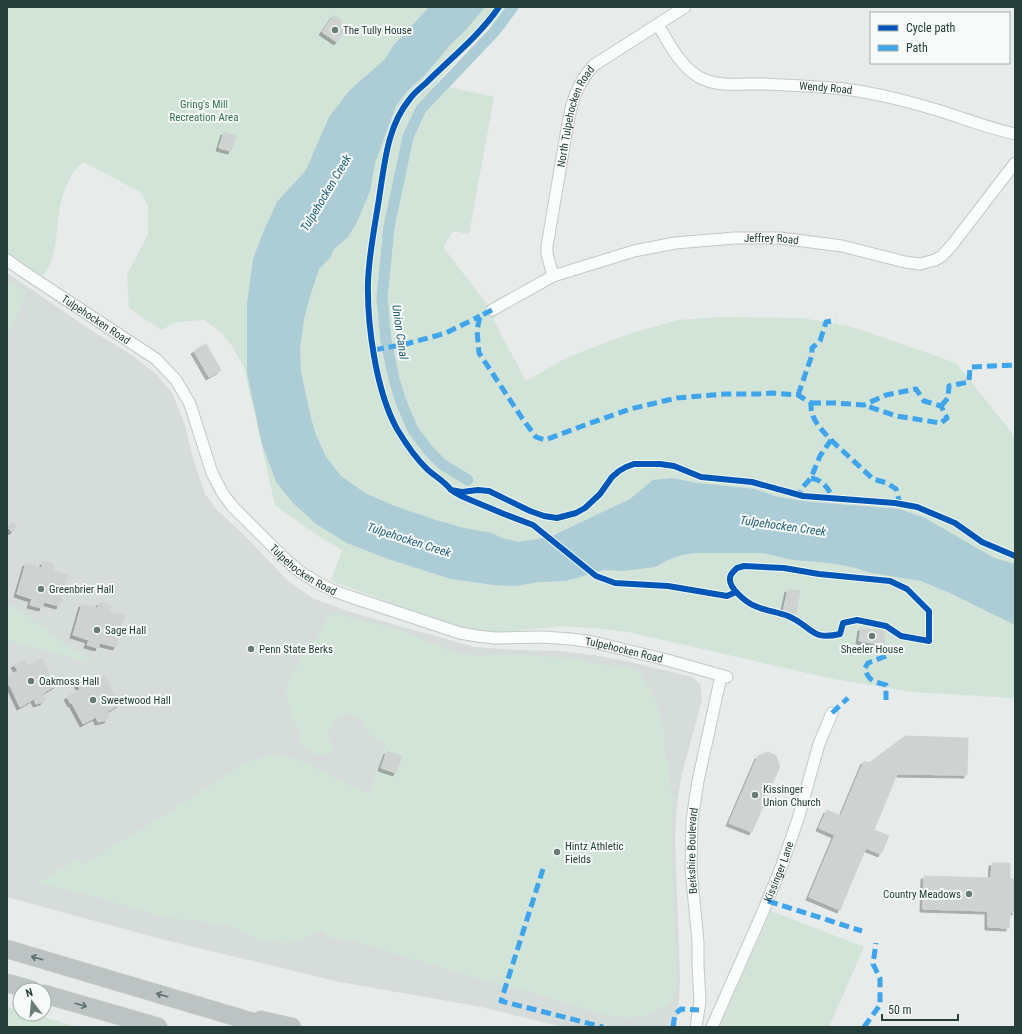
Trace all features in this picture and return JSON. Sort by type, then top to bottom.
[{"type":"highway","points":[[7,950],[270,1027]]},
{"type":"highway","points":[[52,996],[158,1027]]},
{"type":"highway","points":[[199,1006],[292,1027]]},
{"type":"street","name":"North Tulpehocken Road","points":[[553,276],[547,254],[547,246],[568,123],[572,103],[578,87],[586,74],[594,66],[685,7]]},
{"type":"street","name":"Wendy Road","points":[[658,25],[682,63],[699,77],[713,82],[723,84],[828,87],[874,94],[929,108],[993,129],[1015,134]]},
{"type":"street","name":"Jeffrey Road","points":[[492,310],[553,276],[655,247],[706,240],[756,237],[803,240],[842,246],[913,264],[928,262],[942,256],[952,245],[1015,163]]},
{"type":"street","name":"Tulpehocken Road","points":[[7,260],[156,359],[166,368],[176,380],[190,404],[212,473],[223,494],[233,507],[284,558],[318,583],[354,598],[460,633],[495,638],[542,637],[593,642],[667,660],[724,677]]},
{"type":"street","name":"Berkshire Boulevard","points":[[696,1027],[700,1001],[700,986],[698,942],[690,869],[692,826],[698,781],[724,677]]},
{"type":"street","name":"Kissinger Lane","points":[[712,1027],[782,865],[797,821],[819,744],[832,713]]},
{"type":"shaded area","name":"Penn State Berks","points":[[7,273],[94,332],[132,355],[157,375],[172,393],[185,425],[194,462],[205,494],[216,509],[243,534],[288,581],[312,598],[350,612],[474,647],[560,651],[593,655],[692,677],[700,684],[702,699],[681,778],[677,804],[675,839],[680,981],[676,1027],[563,1027],[482,1007],[340,982],[165,940],[7,897]]},
{"type":"green space","name":"Gring's Mill Recreation Area","points":[[7,7],[518,7],[478,35],[436,84],[494,97],[469,234],[453,231],[443,247],[496,316],[493,319],[526,381],[568,357],[634,332],[679,320],[720,317],[802,318],[849,326],[956,363],[1015,437],[1015,698],[912,692],[829,678],[628,632],[564,627],[502,632],[475,631],[455,627],[331,581],[342,550],[315,534],[275,505],[244,367],[232,346],[221,332],[204,320],[177,322],[161,330],[129,308],[127,274],[148,235],[148,205],[140,192],[84,162],[75,170],[65,190],[60,210],[52,259],[43,276],[24,266],[7,253]]},
{"type":"green space","points":[[7,278],[26,293],[17,317],[7,337]]},
{"type":"green space","points":[[7,602],[87,659],[87,662],[7,640]]},
{"type":"green space","points":[[338,614],[403,631],[455,653],[476,655],[517,654],[565,658],[639,670],[657,703],[665,733],[665,748],[673,800],[672,845],[677,977],[675,997],[663,1008],[645,1016],[628,1018],[600,1014],[530,992],[476,978],[353,941],[328,937],[321,929],[300,941],[282,943],[263,941],[229,926],[160,916],[95,897],[37,883],[77,859],[82,865],[161,817],[232,771],[251,761],[266,756],[280,753],[314,767],[337,780],[370,793],[386,745],[368,734],[364,722],[348,713],[331,723],[328,736],[332,745],[332,755],[315,754],[303,747],[287,701],[286,684],[307,649],[317,637],[328,615]]},
{"type":"green space","points":[[771,911],[864,947],[829,1027],[719,1027]]},
{"type":"green space","points":[[7,1007],[12,1008],[12,1022],[52,1022],[52,1019],[77,1027],[7,1027]]},
{"type":"water","name":"Tulpehocken Creek","points":[[429,7],[485,7],[425,75],[408,90],[396,106],[375,163],[370,191],[357,222],[348,237],[334,249],[330,258],[319,269],[304,319],[300,349],[301,372],[311,418],[316,435],[326,457],[341,476],[365,493],[392,505],[436,520],[464,528],[492,533],[502,538],[518,542],[550,537],[630,499],[653,480],[672,478],[697,483],[755,489],[778,497],[811,502],[899,509],[925,518],[994,558],[1015,564],[1015,625],[952,594],[921,581],[872,573],[852,567],[829,563],[793,560],[763,553],[696,553],[670,559],[655,567],[623,571],[604,570],[566,581],[539,582],[516,586],[494,585],[451,579],[391,560],[347,543],[316,524],[293,503],[276,482],[262,444],[247,373],[247,304],[253,259],[277,202],[306,170],[329,117],[349,91],[385,59],[393,46]]},
{"type":"building","name":"The Tully House","points":[[334,15],[342,21],[341,24],[347,28],[337,42],[322,32]]},
{"type":"building","points":[[224,132],[236,136],[231,151],[219,148]]},
{"type":"building","points":[[206,344],[221,370],[209,377],[194,351]]},
{"type":"building","points":[[13,522],[17,526],[12,532],[8,528]]},
{"type":"building","name":"Greenbrier Hall","points":[[43,562],[49,562],[54,565],[53,571],[68,575],[60,598],[62,598],[59,606],[44,602],[42,608],[30,605],[32,599],[17,594],[26,563],[42,568]]},
{"type":"building","points":[[788,589],[800,591],[796,614],[783,612]]},
{"type":"building","name":"Sage Hall","points":[[99,603],[106,603],[111,606],[109,612],[125,615],[117,638],[116,647],[100,643],[98,648],[87,645],[89,640],[73,635],[82,604],[98,608]]},
{"type":"building","name":"Sheeler House","points":[[861,628],[885,631],[884,645],[859,641]]},
{"type":"building","name":"Oakmoss Hall","points":[[42,658],[51,678],[53,678],[57,685],[43,693],[46,698],[43,702],[36,704],[34,699],[20,707],[10,686],[7,684],[7,677],[18,671],[14,665],[24,660],[28,666]]},
{"type":"building","name":"Sweetwood Hall","points":[[105,676],[120,704],[107,712],[109,715],[107,720],[98,722],[96,717],[83,724],[72,703],[71,704],[67,697],[80,689],[77,683],[87,677],[91,683]]},
{"type":"building","points":[[905,736],[968,738],[967,775],[897,774],[869,763]]},
{"type":"building","points":[[387,751],[402,756],[396,773],[381,768]]},
{"type":"building","name":"Kissinger Union Church","points":[[768,752],[776,756],[780,766],[752,832],[729,823],[758,756]]},
{"type":"building","points":[[864,761],[897,774],[874,830],[889,836],[881,854],[866,848],[840,910],[809,897],[835,835],[819,828],[827,810],[841,816]]},
{"type":"building","name":"Country Meadows","points":[[992,863],[1010,863],[1010,879],[1015,879],[1015,912],[1010,912],[1009,928],[988,927],[988,911],[923,909],[924,876],[991,878]]},
{"type":"waterway","name":"Union Canal","points":[[468,480],[443,465],[429,451],[413,430],[401,402],[394,379],[386,341],[382,298],[389,227],[408,137],[421,109],[495,31],[513,7]]},
{"type":"marked path","points":[[492,310],[480,316],[477,330],[479,353],[536,437],[545,440],[630,409],[677,398],[725,394],[772,393],[798,395],[811,403],[814,419],[831,440],[820,456],[811,478],[801,489],[799,495]]},
{"type":"marked path","points":[[374,350],[406,344],[446,333],[480,316]]},
{"type":"marked path","points":[[798,395],[812,355],[812,348],[820,341],[826,322],[836,320]]},
{"type":"marked path","points":[[941,406],[948,398],[949,386],[969,382],[970,367],[1015,365]]},
{"type":"marked path","points":[[811,403],[864,405],[886,395],[916,389],[924,401],[941,406],[947,418],[941,423],[896,416],[864,405]]},
{"type":"marked path","points":[[831,440],[873,479],[887,483],[896,489],[900,504]]},
{"type":"marked path","points":[[811,478],[825,485],[833,498]]},
{"type":"marked path","points":[[886,656],[868,663],[865,668],[868,676],[872,680],[886,685],[886,700]]},
{"type":"marked path","points":[[832,713],[848,698]]},
{"type":"marked path","points":[[543,869],[501,1001],[603,1027]]},
{"type":"marked path","points":[[768,901],[862,931]]},
{"type":"marked path","points":[[864,1027],[880,1005],[880,978],[873,964],[876,943]]},
{"type":"marked path","points":[[673,1027],[675,1014],[681,1009],[699,1010]]},
{"type":"cycle path","points":[[499,7],[483,28],[409,100],[396,121],[388,144],[384,168],[371,248],[368,282],[371,337],[378,377],[390,414],[404,440],[423,465],[451,490],[462,492],[478,490],[489,491],[530,511],[544,516],[557,518],[576,513],[585,508],[600,494],[612,477],[626,467],[634,464],[660,464],[674,466],[701,477],[752,482],[803,496],[895,503],[917,507],[955,523],[982,542],[1015,556]]},
{"type":"cycle path","points":[[454,492],[533,525],[596,576],[615,583],[668,586],[727,596],[736,592]]},
{"type":"cycle path","points":[[744,566],[784,568],[819,574],[890,581],[907,589],[929,611],[929,641],[901,636],[886,626],[857,620],[843,623],[840,634],[830,636],[817,634],[796,620],[788,616],[755,606],[747,602],[739,595],[732,586],[730,577],[737,568],[744,566]]},
{"type":"place","name":"The Tully House","points":[[335,30]]},
{"type":"place","name":"Greenbrier Hall","points":[[41,589]]},
{"type":"place","name":"Sage Hall","points":[[97,630]]},
{"type":"place","name":"Sheeler House","points":[[872,636]]},
{"type":"place","name":"Penn State Berks","points":[[251,649]]},
{"type":"place","name":"Oakmoss Hall","points":[[31,681]]},
{"type":"place","name":"Sweetwood Hall","points":[[93,700]]},
{"type":"place","name":"Kissinger Union Church","points":[[755,795]]},
{"type":"place","name":"Hintz Athletic Fields","points":[[557,852]]},
{"type":"place","name":"Country Meadows","points":[[969,894]]}]
